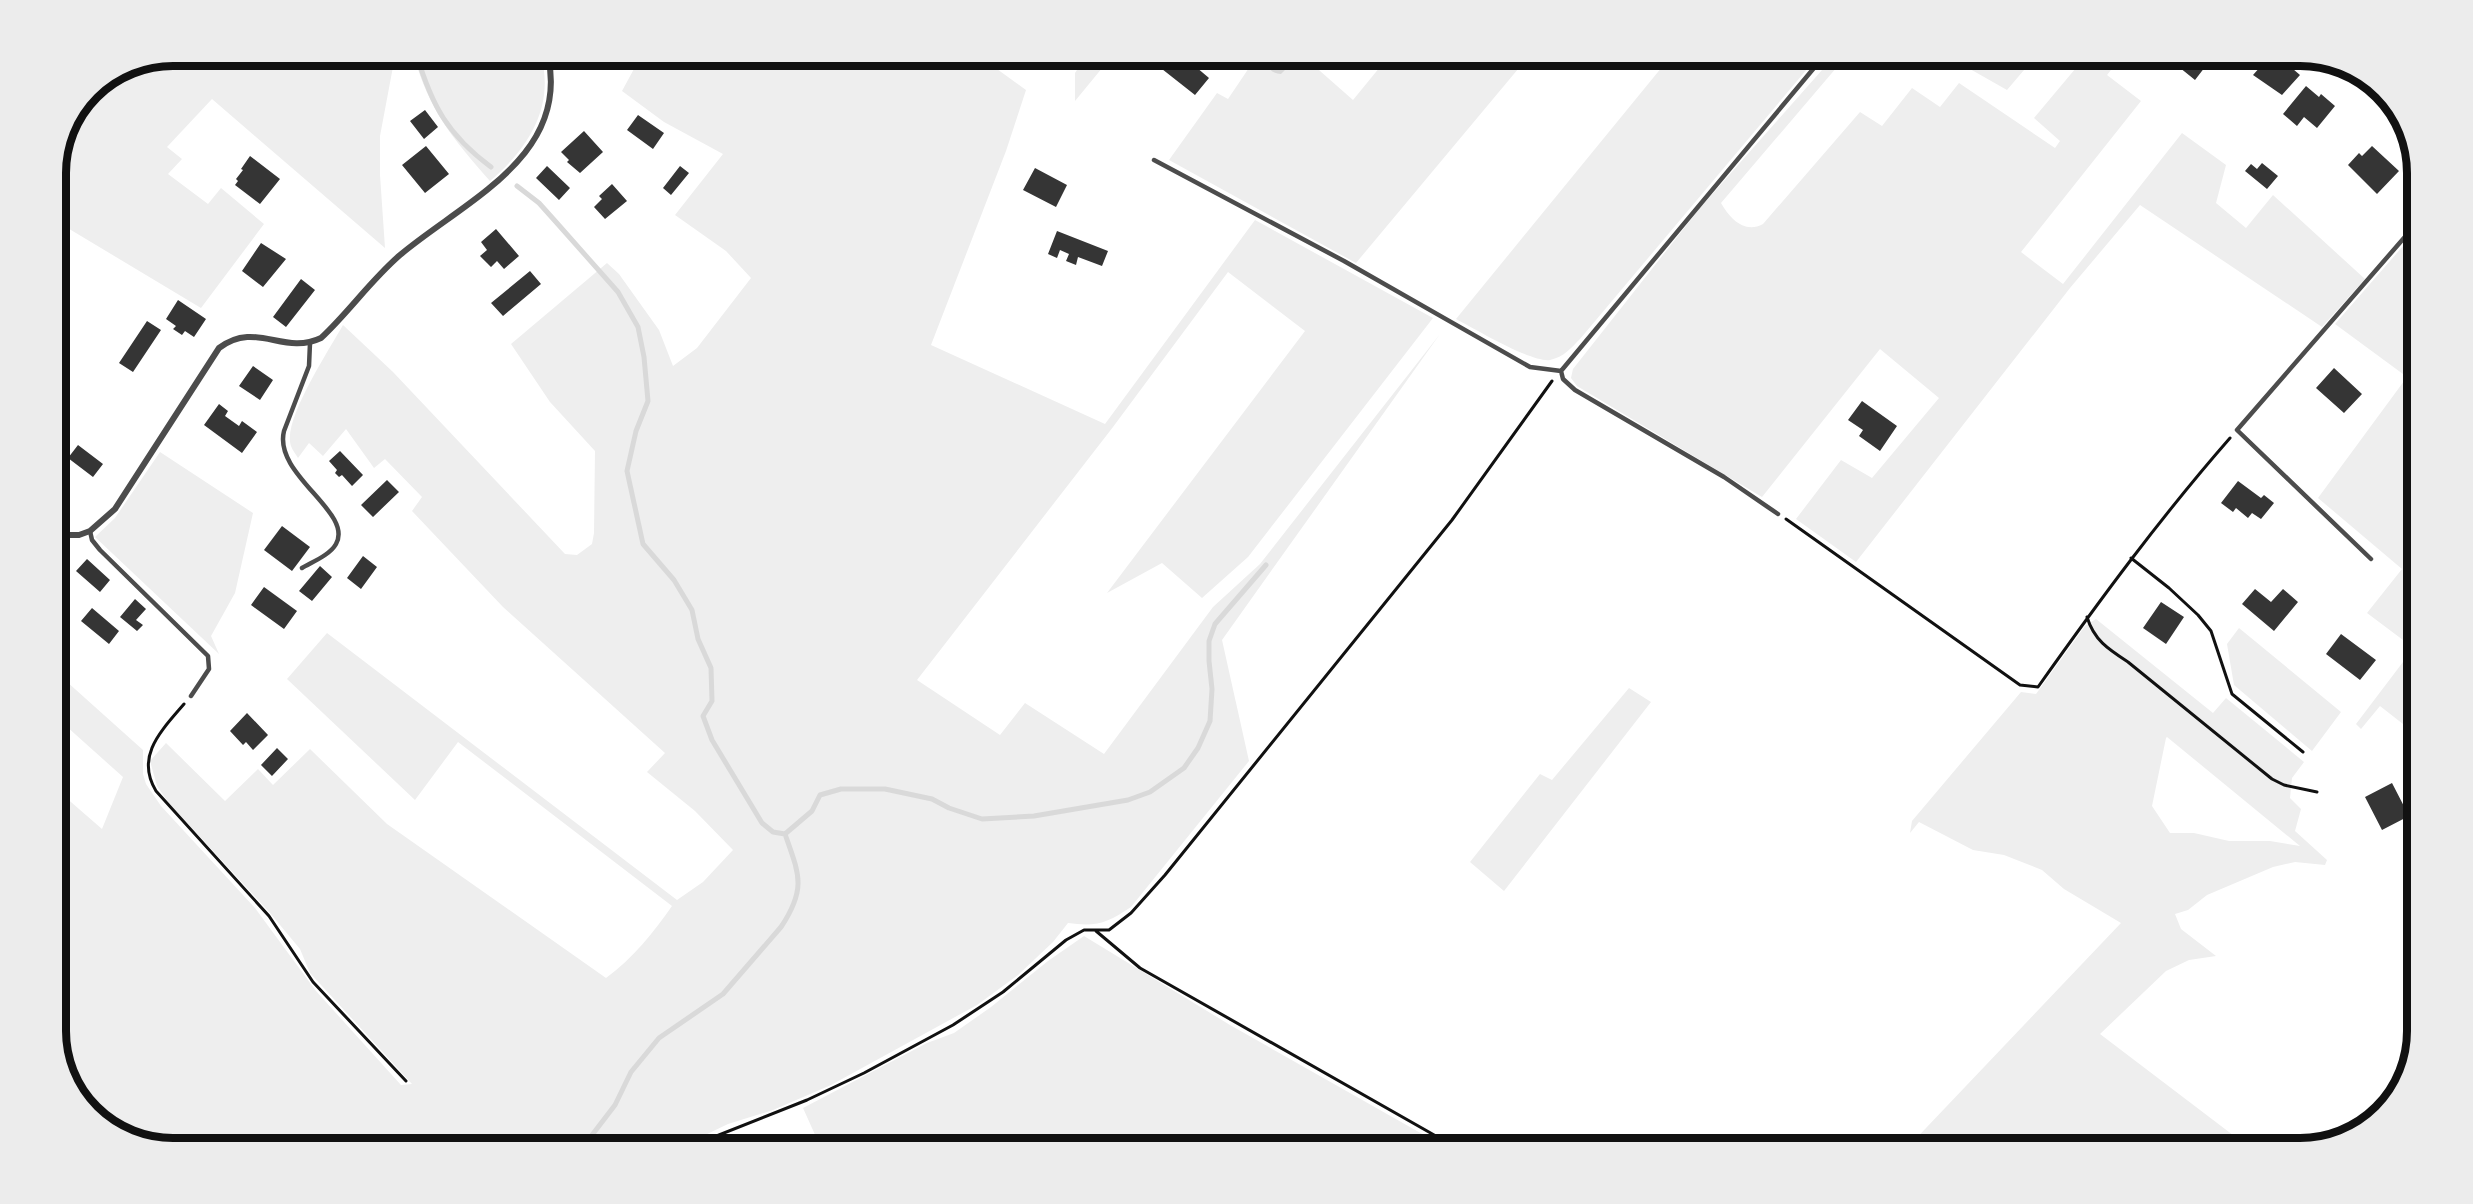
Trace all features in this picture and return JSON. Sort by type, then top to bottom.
[{"type":"street","points":[[66,535],[79,535],[90,531],[115,509],[219,348],[234,339],[248,335],[296,345],[310,343],[321,338],[393,261],[494,185],[521,159],[537,134],[547,111],[551,80],[549,66]]},
{"type":"lane","points":[[1561,371],[1816,66]]},
{"type":"lane","points":[[1154,160],[1344,261],[1530,367],[1561,371]]},
{"type":"lane","points":[[2370,559],[2237,430],[2407,235]]},
{"type":"lane","points":[[302,568],[329,551],[336,544],[338,535],[331,513],[293,469],[283,442],[284,431],[309,366],[310,343]]},
{"type":"lane","points":[[1561,371],[1563,380],[1575,390],[1724,477],[1778,514]]},
{"type":"lane","points":[[90,531],[92,540],[100,550],[208,656],[209,669],[191,696]]},
{"type":"path","points":[[713,1138],[807,1100],[864,1073],[953,1025],[1003,992],[1066,940],[1084,930],[1109,930],[1131,913],[1165,875],[1452,520],[1546,388],[1561,371]]},
{"type":"path","points":[[1778,514],[1809,533],[2020,685],[2037,687],[2087,616],[2187,486],[2237,430]]},
{"type":"path","points":[[2131,558],[2169,588],[2198,615],[2211,631],[2232,694],[2303,752]]},
{"type":"path","points":[[2087,616],[2097,640],[2272,778],[2284,785],[2317,792]]},
{"type":"path","points":[[191,696],[168,724],[149,753],[147,769],[150,782],[177,817],[269,916],[313,982],[406,1081]]},
{"type":"path","points":[[1096,931],[1140,968],[1438,1138]]},
{"type":"shaded area","points":[[166,66],[393,66],[380,136],[385,248],[212,99],[167,147],[182,159],[168,174],[208,204],[221,188],[264,224],[201,308],[66,227],[67,159],[74,132],[88,108],[120,80],[132,74]]},
{"type":"shaded area","points":[[417,66],[543,66],[544,93],[535,126],[516,155],[490,181],[444,123]]},
{"type":"shaded area","points":[[636,66],[993,66],[1026,90],[1006,151],[931,345],[1105,424],[1255,220],[1433,318],[1248,557],[1202,598],[1162,563],[1107,593],[1305,331],[1228,272],[1113,427],[917,680],[1000,735],[1025,703],[1104,754],[1213,607],[1260,564],[1440,334],[1222,640],[1249,761],[1131,907],[1115,917],[1094,924],[1068,923],[1053,942],[1018,975],[977,1005],[831,1085],[773,1110],[728,1124],[699,1138],[173,1138],[132,1130],[114,1120],[93,1101],[77,1078],[68,1052],[66,1038],[66,798],[102,829],[123,777],[66,726],[66,681],[143,750],[143,774],[146,784],[161,806],[255,908],[316,991],[401,1085],[412,1084],[310,973],[300,949],[168,802],[157,786],[150,761],[166,743],[225,801],[258,769],[273,785],[310,749],[387,824],[606,978],[642,945],[672,906],[458,742],[415,800],[287,679],[327,633],[677,900],[703,882],[733,850],[695,811],[647,772],[665,753],[503,607],[412,511],[422,497],[385,459],[374,468],[346,429],[323,456],[309,443],[298,458],[290,443],[291,429],[302,399],[343,325],[393,372],[565,554],[577,555],[592,544],[595,451],[550,402],[511,344],[607,263],[619,274],[659,330],[673,366],[697,348],[751,278],[726,251],[675,215],[723,154],[664,122],[622,91]]},
{"type":"shaded area","points":[[1080,66],[1104,66],[1075,101],[1075,73]]},
{"type":"shaded area","points":[[1250,66],[1314,66],[1353,100],[1381,66],[1521,66],[1356,263],[1169,160],[1217,93],[1228,99]]},
{"type":"shaded area","points":[[1268,66],[1289,66],[1281,74],[1271,71]]},
{"type":"shaded area","points":[[1663,66],[1810,66],[1570,349],[1555,359],[1542,360],[1503,344],[1456,319]]},
{"type":"shaded area","points":[[1826,66],[1837,67],[1721,203],[1733,219],[1744,226],[1756,227],[1763,224],[1860,112],[1882,126],[1912,88],[1940,107],[1959,83],[2055,148],[2060,141],[2034,118],[2078,66],[2114,66],[2107,75],[2141,101],[2021,252],[2063,284],[2182,133],[2226,165],[2216,203],[2246,228],[2273,195],[2365,279],[2322,327],[2140,205],[2070,288],[1856,562],[1796,519],[1841,460],[1872,478],[1939,398],[1880,349],[1762,497],[1577,386],[1571,378],[1573,369],[1700,208]]},
{"type":"shaded area","points":[[1973,66],[2027,66],[2007,90],[1970,69]]},
{"type":"shaded area","points":[[2407,241],[2407,377],[2335,324]]},
{"type":"shaded area","points":[[2407,377],[2407,564],[2403,569],[2407,573],[2407,727],[2380,706],[2361,729],[2356,724],[2406,658],[2403,640],[2367,613],[2402,569],[2318,498]]},
{"type":"shaded area","points":[[160,452],[253,513],[235,593],[211,636],[219,654],[95,537],[115,518]]},
{"type":"shaded area","points":[[2096,619],[2213,713],[2226,698],[2304,762],[2292,778],[2290,798],[2301,809],[2295,831],[2327,860],[2325,865],[2295,862],[2273,867],[2207,895],[2188,910],[2175,914],[2181,929],[2216,956],[2189,960],[2166,971],[2100,1034],[2237,1138],[1917,1138],[2121,923],[2064,889],[2042,870],[2004,855],[1973,850],[1919,822],[1910,833],[1912,821],[2021,692],[2036,694],[2085,626]],"holes":[[[2166,738],[2300,846],[2270,841],[2229,841],[2194,833],[2170,833],[2152,806]]]},
{"type":"shaded area","points":[[2239,628],[2341,712],[2312,751],[2234,685],[2227,644]]},
{"type":"shaded area","points":[[1629,688],[1651,702],[1504,891],[1470,862],[1540,774],[1552,780]]},
{"type":"shaded area","points":[[1084,936],[1230,1025],[1429,1138],[816,1138],[803,1108],[927,1043],[954,1033],[991,1007],[1048,961]]},
{"type":"building","points":[[1164,66],[1196,66],[1209,78],[1195,95],[1162,69]]},
{"type":"building","points":[[2178,66],[2205,67],[2195,80]]},
{"type":"building","points":[[2261,66],[2290,66],[2300,75],[2282,95],[2253,75]]},
{"type":"building","points":[[2306,86],[2319,97],[2321,94],[2335,106],[2317,128],[2304,117],[2297,126],[2283,114]]},
{"type":"building","points":[[425,110],[438,127],[424,139],[410,121]]},
{"type":"building","points":[[638,115],[664,133],[653,149],[627,130]]},
{"type":"building","points":[[584,131],[603,152],[580,173],[567,162],[569,160],[561,152]]},
{"type":"building","points":[[426,146],[449,174],[425,193],[402,165]]},
{"type":"building","points":[[2372,146],[2399,171],[2377,194],[2348,165],[2359,153],[2362,156]]},
{"type":"building","points":[[250,156],[280,179],[260,204],[235,185],[238,181],[236,179],[243,170],[241,169]]},
{"type":"building","points":[[2262,163],[2278,176],[2267,189],[2245,171],[2251,164],[2257,169]]},
{"type":"building","points":[[547,166],[570,188],[559,200],[536,178]]},
{"type":"building","points":[[680,166],[689,173],[671,195],[663,188]]},
{"type":"building","points":[[1035,168],[1067,185],[1056,207],[1023,190]]},
{"type":"building","points":[[612,184],[627,201],[605,219],[594,207],[602,199],[599,196]]},
{"type":"building","points":[[496,229],[519,256],[504,269],[497,261],[491,267],[480,256],[487,250],[481,242]]},
{"type":"building","points":[[1057,231],[1108,251],[1102,266],[1078,257],[1076,265],[1066,261],[1069,254],[1060,250],[1057,258],[1048,254]]},
{"type":"building","points":[[261,243],[286,259],[263,287],[242,271]]},
{"type":"building","points":[[530,271],[541,284],[503,316],[491,303]]},
{"type":"building","points":[[301,279],[315,290],[286,327],[273,317]]},
{"type":"building","points":[[178,300],[206,319],[194,337],[185,331],[182,335],[173,329],[176,326],[166,319]]},
{"type":"building","points":[[147,321],[161,330],[133,372],[119,363]]},
{"type":"building","points":[[253,366],[273,380],[260,400],[239,386]]},
{"type":"building","points":[[2334,368],[2362,394],[2344,413],[2316,388]]},
{"type":"building","points":[[1862,401],[1897,426],[1880,451],[1859,436],[1863,430],[1848,420]]},
{"type":"building","points":[[219,404],[228,411],[225,416],[239,426],[242,421],[257,432],[242,453],[204,425]]},
{"type":"building","points":[[78,445],[103,464],[93,477],[68,458]]},
{"type":"building","points":[[340,451],[363,475],[352,486],[342,475],[339,477],[335,473],[337,470],[329,461]]},
{"type":"building","points":[[387,480],[399,492],[373,517],[361,505]]},
{"type":"building","points":[[2238,481],[2261,498],[2264,495],[2274,503],[2261,519],[2252,513],[2248,518],[2236,508],[2233,512],[2221,503]]},
{"type":"building","points":[[282,526],[310,547],[292,571],[264,550]]},
{"type":"building","points":[[363,556],[377,567],[361,589],[347,578]]},
{"type":"building","points":[[87,559],[110,580],[100,592],[76,571]]},
{"type":"building","points":[[320,566],[332,577],[312,601],[299,591]]},
{"type":"building","points":[[264,587],[297,611],[284,629],[251,605]]},
{"type":"building","points":[[2255,589],[2271,602],[2283,589],[2298,602],[2274,631],[2242,604]]},
{"type":"building","points":[[135,599],[146,609],[136,620],[143,625],[137,631],[120,617]]},
{"type":"building","points":[[2161,602],[2184,617],[2166,644],[2143,628]]},
{"type":"building","points":[[92,608],[119,631],[109,644],[81,621]]},
{"type":"building","points":[[2341,634],[2376,660],[2360,680],[2326,654]]},
{"type":"building","points":[[247,713],[268,735],[253,750],[246,742],[243,745],[230,731]]},
{"type":"building","points":[[277,748],[288,759],[272,776],[261,765]]},
{"type":"building","points":[[2392,783],[2407,812],[2407,817],[2382,830],[2365,797]]},
{"type":"waterway","points":[[420,66],[436,105],[453,131],[463,143],[491,167]]},
{"type":"waterway","points":[[517,186],[539,203],[618,292],[638,327],[644,357],[648,401],[636,431],[627,471],[643,544],[674,580],[692,610],[698,639],[711,668],[712,701],[703,716],[712,740],[762,823],[773,832],[785,834]]},
{"type":"waterway","points":[[590,1138],[615,1105],[631,1072],[659,1038],[723,994],[781,927],[795,902],[798,881],[785,834],[812,811],[820,795],[841,789],[885,789],[932,799],[949,808],[982,819],[1034,816],[1128,800],[1150,792],[1184,768],[1198,748],[1210,721],[1212,689],[1209,641],[1215,624],[1266,565]]}]
